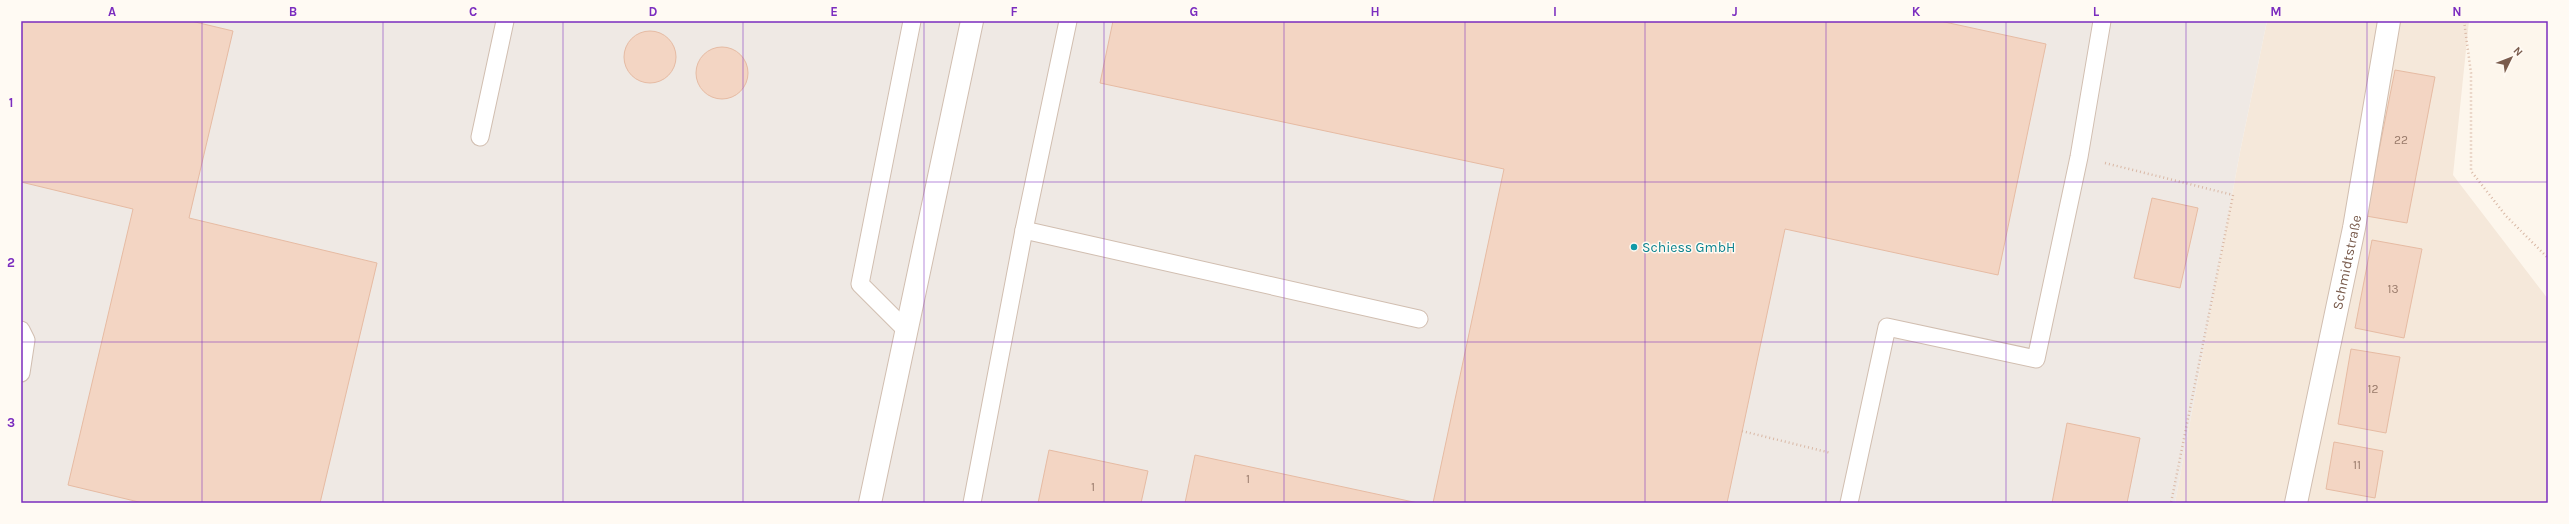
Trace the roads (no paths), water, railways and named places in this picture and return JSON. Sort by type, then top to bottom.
[{"type":"street","points":[[870,503],[972,21]]},
{"type":"street","name":"Schmidtstraße","points":[[2296,503],[2354,228],[2389,21]]},
{"type":"lane","points":[[480,137],[505,21]]},
{"type":"lane","points":[[907,331],[860,284],[912,21]]},
{"type":"lane","points":[[972,503],[1024,230],[1068,21]]},
{"type":"lane","points":[[1849,503],[1887,327],[2036,359],[2079,157],[2102,21]]},
{"type":"lane","points":[[1024,230],[1420,319]]},
{"type":"lane","points":[[21,330],[26,340],[21,373]]},
{"type":"place","name":"Schiess GmbH","points":[[1634,247]]}]
